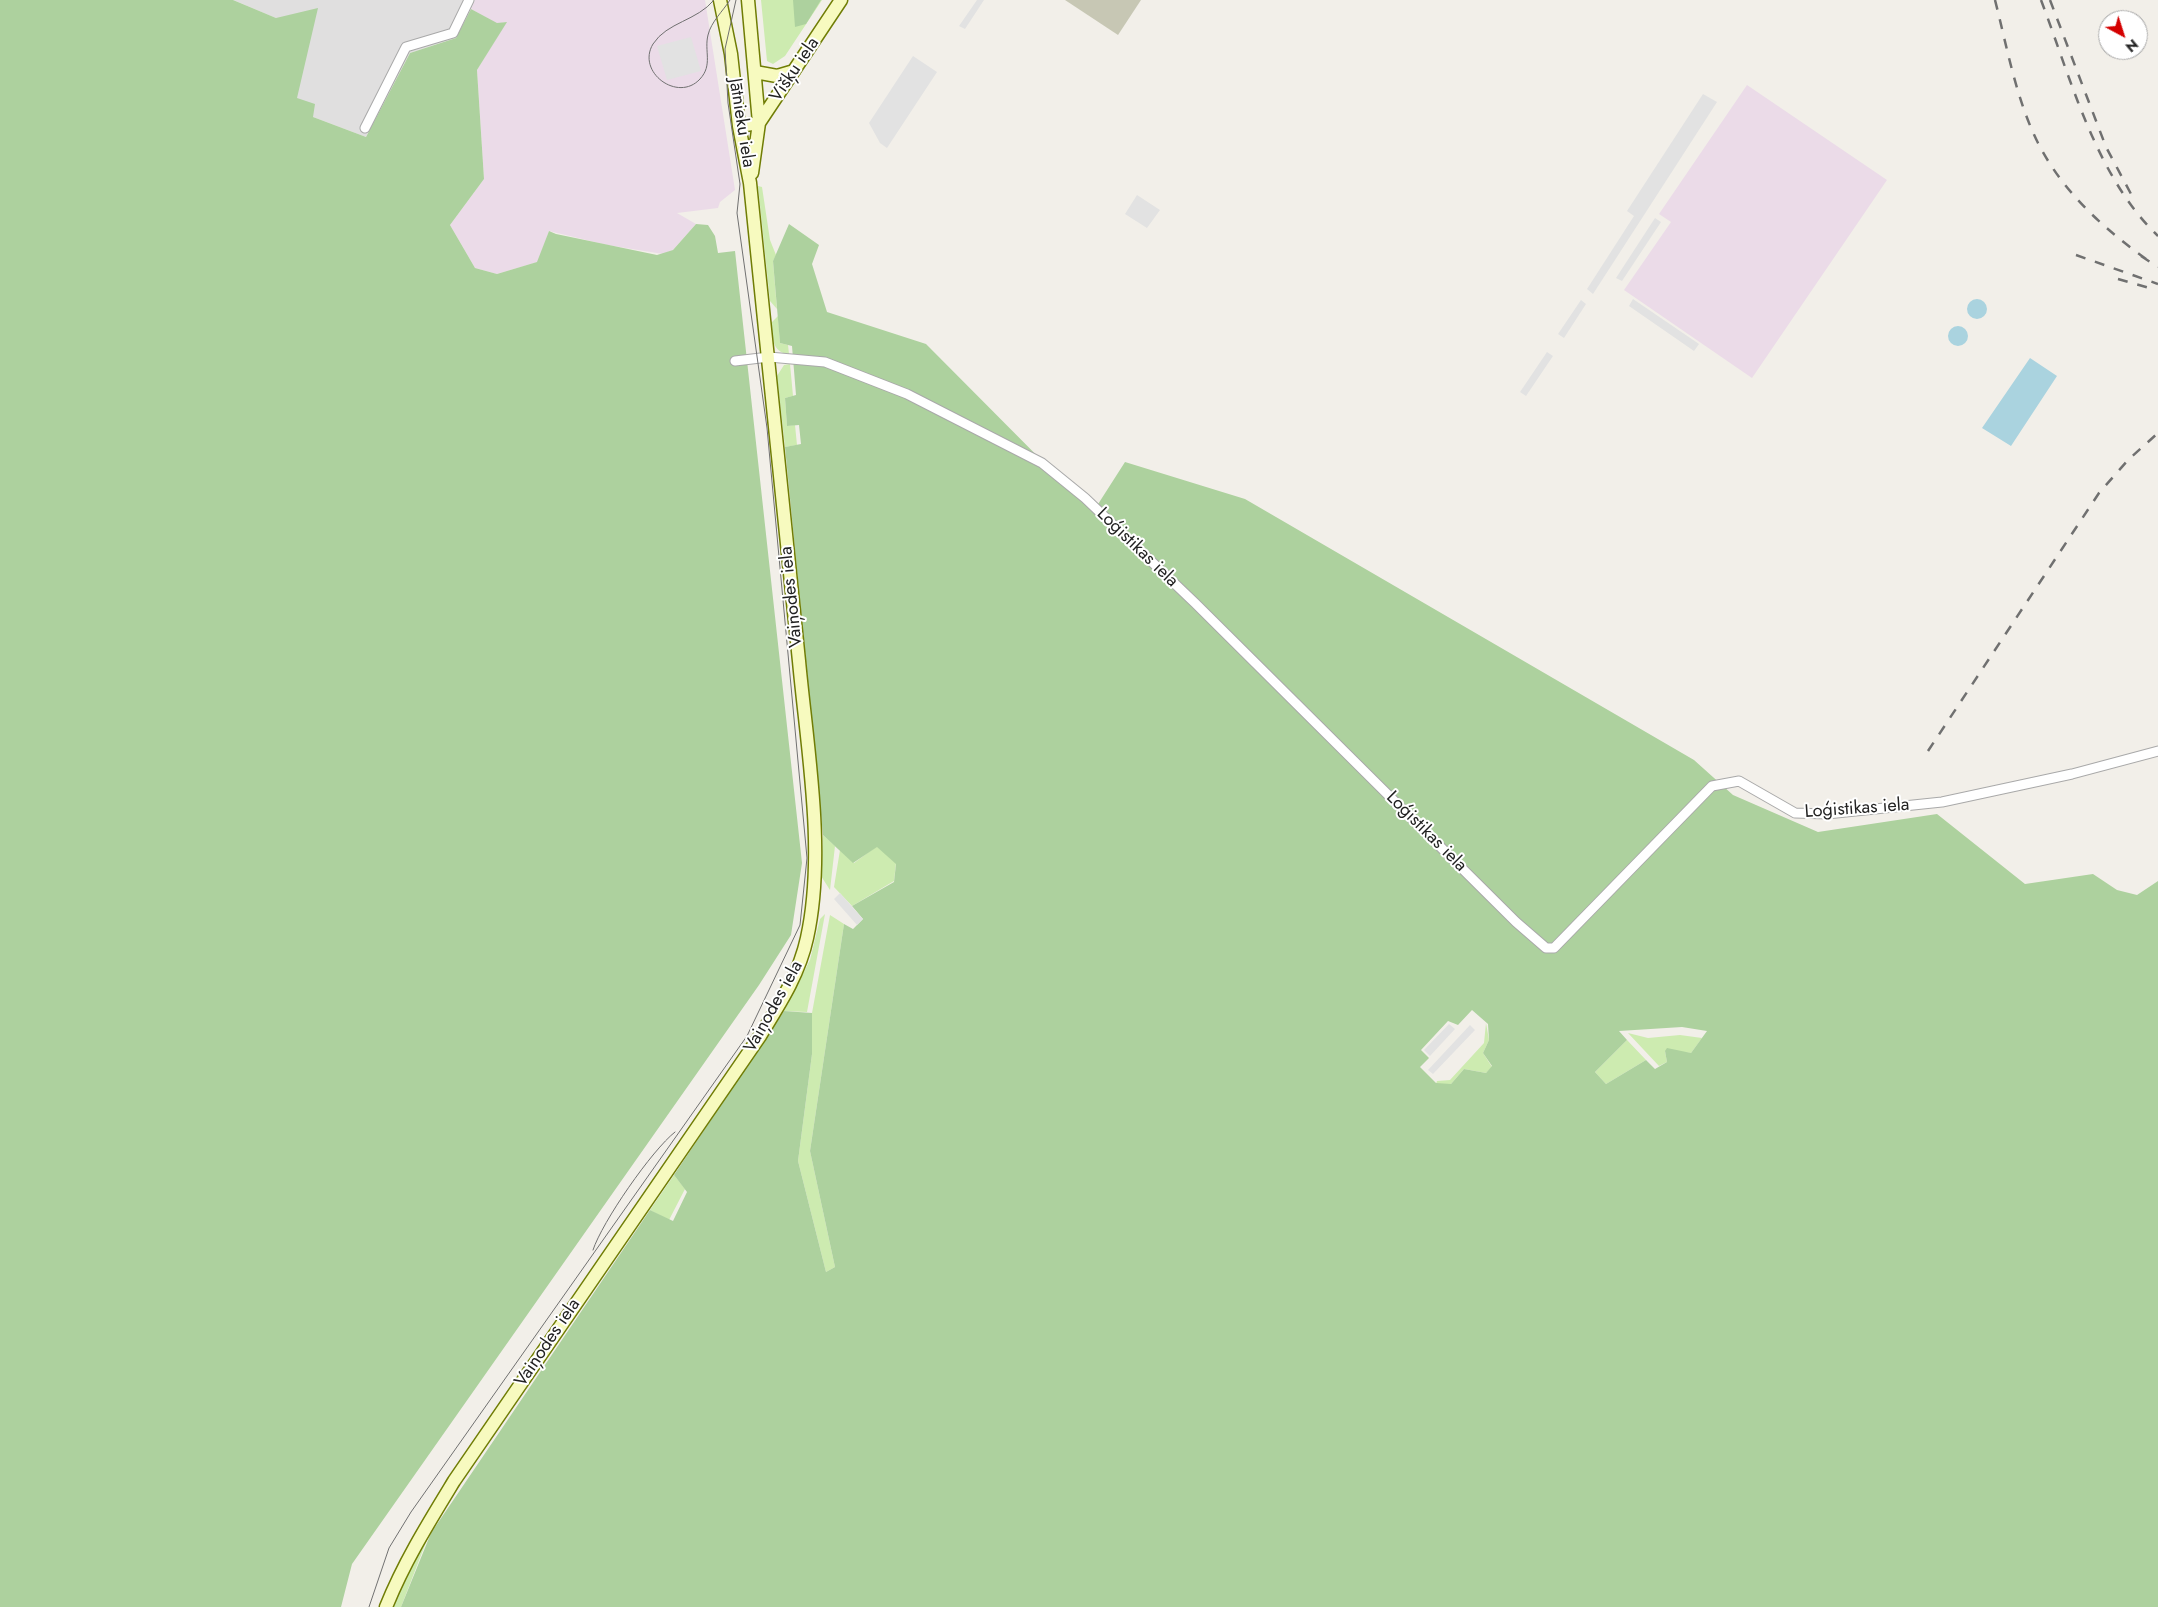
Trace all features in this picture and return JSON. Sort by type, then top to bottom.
[{"type":"street","points":[[365,128],[406,47],[453,33],[469,0]]},
{"type":"street","name":"Jātnieku iela","points":[[720,0],[731,54],[739,126],[750,183]]},
{"type":"street","name":"Jātnieku iela","points":[[748,0],[759,123],[750,183]]},
{"type":"street","name":"Višķu iela","points":[[759,123],[841,0]]},
{"type":"street","points":[[755,72],[777,76],[794,71]]},
{"type":"street","points":[[739,126],[759,123]]},
{"type":"street","name":"Vaiņodes iela","points":[[386,1607],[418,1541],[454,1481],[760,1036],[801,963],[813,904],[815,835],[769,357],[750,183]]},
{"type":"street","name":"Loģistikas iela","points":[[735,361],[769,357],[824,362],[906,394],[1042,463],[1085,498],[1126,537],[1516,922],[1546,948],[1554,948],[1712,786],[1739,781],[1795,812],[1827,814],[1942,802],[2072,774],[2158,750]]},
{"type":"shaded area","points":[[233,0],[475,0],[456,38],[410,53],[366,137],[313,117],[296,98],[276,18]]},
{"type":"shaded area","points":[[475,0],[705,0],[735,190],[720,202],[718,208],[677,213],[696,224],[673,250],[663,254],[607,245],[549,231],[538,262],[497,274],[475,268],[450,225],[484,179],[477,70],[506,22],[497,24],[471,9]]},
{"type":"shaded area","points":[[977,0],[984,0],[965,29],[959,26]]},
{"type":"shaded area","points":[[1065,0],[1141,0],[1118,35]]},
{"type":"shaded area","points":[[691,37],[701,71],[667,80],[657,46]]},
{"type":"shaded area","points":[[913,56],[937,72],[887,148],[880,143],[869,123]]},
{"type":"shaded area","points":[[1747,85],[1887,180],[1752,378],[1624,290],[1671,222],[1659,214]]},
{"type":"shaded area","points":[[1703,94],[1717,102],[1593,294],[1587,289],[1634,216],[1627,211]]},
{"type":"shaded area","points":[[1137,195],[1160,210],[1147,228],[1125,214]]},
{"type":"shaded area","points":[[1655,218],[1661,222],[1622,281],[1616,278]]},
{"type":"shaded area","points":[[1633,299],[1699,344],[1694,351],[1629,306]]},
{"type":"shaded area","points":[[1581,300],[1586,304],[1564,338],[1558,334]]},
{"type":"shaded area","points":[[1547,352],[1553,356],[1526,396],[1520,392]]},
{"type":"shaded area","points":[[840,893],[863,919],[857,925],[834,899]]},
{"type":"shaded area","points":[[1449,1024],[1455,1029],[1430,1056],[1424,1050]]},
{"type":"shaded area","points":[[1470,1025],[1475,1030],[1433,1074],[1428,1070]]},
{"type":"green space","points":[[0,0],[233,0],[276,18],[318,8],[297,98],[315,104],[313,117],[366,137],[410,53],[456,38],[471,9],[497,23],[507,22],[477,70],[484,179],[450,225],[475,268],[497,274],[537,262],[549,231],[657,255],[673,250],[696,224],[708,225],[715,236],[718,253],[735,251],[802,863],[791,935],[759,985],[352,1564],[341,1607],[0,1607]]},
{"type":"green space","points":[[761,0],[822,0],[785,56],[773,64],[767,61]]},
{"type":"green space","points":[[793,0],[821,0],[806,24],[795,27]]},
{"type":"green space","points":[[758,186],[762,187],[770,240],[776,255],[773,261],[777,309],[770,301]]},
{"type":"green space","points":[[789,224],[819,245],[812,264],[827,312],[926,344],[1093,512],[1125,462],[1245,499],[1694,760],[1733,795],[1818,832],[1937,814],[2025,884],[2093,874],[2117,890],[2137,895],[2158,881],[2158,1607],[401,1607],[431,1533],[650,1210],[673,1221],[687,1192],[674,1175],[784,1011],[812,1013],[812,1054],[798,1161],[826,1272],[835,1267],[810,1151],[844,924],[853,929],[863,919],[852,906],[894,882],[896,864],[877,847],[853,863],[823,835],[785,447],[801,444],[799,425],[787,426],[785,398],[796,395],[792,346],[780,343],[773,261]],"holes":[[[1472,1010],[1488,1024],[1489,1040],[1483,1053],[1492,1066],[1486,1073],[1464,1069],[1451,1084],[1436,1083],[1420,1067],[1429,1058],[1421,1050],[1448,1021],[1458,1025]],[[1682,1027],[1707,1031],[1691,1053],[1667,1048],[1665,1051],[1667,1062],[1655,1069],[1646,1060],[1606,1084],[1595,1072],[1627,1040],[1619,1031]]]},
{"type":"green space","points":[[778,316],[780,343],[788,345],[789,354],[779,351],[774,343],[771,323]]},
{"type":"green space","points":[[790,364],[793,396],[785,398],[787,426],[795,425],[797,445],[785,447],[777,376],[784,365]]},
{"type":"green space","points":[[823,835],[835,846],[830,890],[821,876]]},
{"type":"green space","points":[[877,846],[896,863],[894,881],[852,906],[834,887],[840,850],[854,863]]},
{"type":"green space","points":[[825,914],[807,1012],[784,1011],[810,960],[820,919]]},
{"type":"green space","points":[[830,915],[844,924],[810,1151],[835,1267],[826,1272],[798,1161],[812,1054],[812,1013]]},
{"type":"green space","points":[[1486,1023],[1489,1040],[1483,1053],[1492,1067],[1486,1073],[1464,1069],[1451,1084],[1436,1084],[1437,1081],[1450,1080],[1484,1043]]},
{"type":"green space","points":[[1628,1033],[1648,1038],[1680,1035],[1702,1038],[1691,1053],[1665,1051],[1667,1062],[1659,1066]]},
{"type":"green space","points":[[1627,1040],[1646,1060],[1606,1084],[1595,1072]]},
{"type":"green space","points":[[674,1175],[685,1189],[669,1220],[650,1210]]},
{"type":"green space","points":[[430,1532],[401,1607],[392,1607]]},
{"type":"water","points":[[1973,299],[1981,299],[1987,305],[1987,313],[1981,319],[1973,319],[1967,313],[1967,305]]},
{"type":"water","points":[[1954,326],[1962,326],[1968,332],[1968,340],[1962,346],[1954,346],[1948,340],[1948,332]]},
{"type":"water","points":[[2030,358],[2057,376],[2011,446],[1982,428]]},
{"type":"tram line","points":[[714,0],[699,13],[666,31],[653,44],[649,55],[650,65],[662,81],[671,86],[681,88],[691,86],[700,79],[704,74],[707,63],[708,35],[714,21],[730,0]]},
{"type":"tram line","points":[[369,1607],[389,1548],[411,1512],[747,1036],[800,925],[807,858],[767,428],[737,213],[740,184],[728,103],[725,49],[736,0]]},
{"type":"tram line","points":[[593,1250],[606,1222],[629,1187],[654,1154],[675,1132]]},
{"type":"railway","points":[[1995,0],[2024,109],[2030,126],[2048,161],[2085,207],[2114,234],[2146,259]]},
{"type":"railway","points":[[2041,0],[2087,126],[2118,185],[2136,212],[2158,236]]},
{"type":"railway","points":[[2050,0],[2106,147],[2131,194]]},
{"type":"railway","points":[[2076,255],[2158,284]]},
{"type":"railway","points":[[2141,256],[2158,267]]},
{"type":"railway","points":[[2118,279],[2153,289]]},
{"type":"railway","points":[[1928,751],[2099,493],[2128,460],[2158,433]]}]
